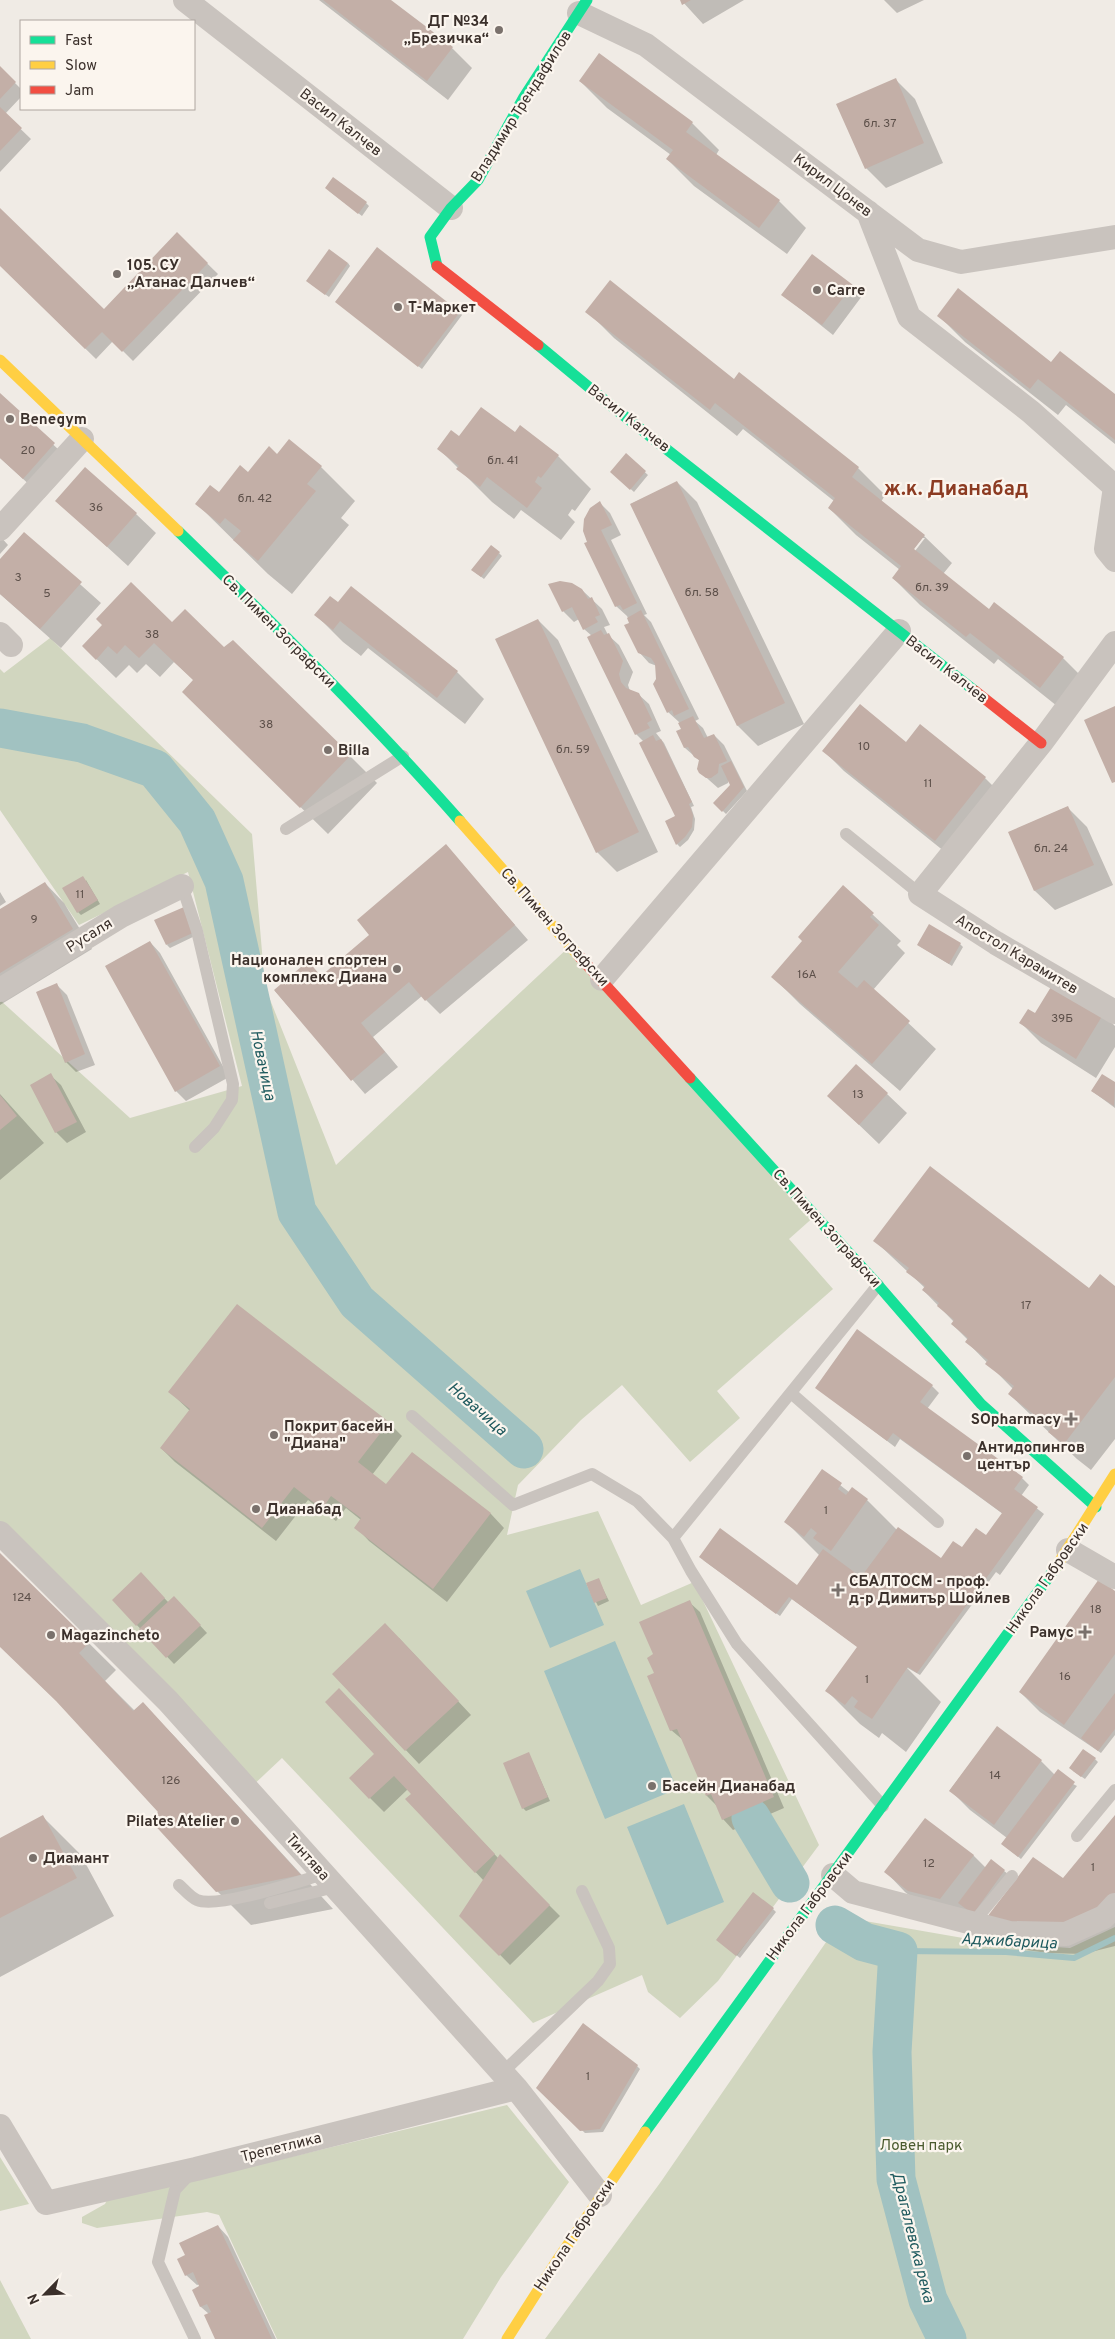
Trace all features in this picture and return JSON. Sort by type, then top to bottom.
[{"type":"street","name":"Васил Калчев","points":[[185,0],[451,208],[430,237],[437,266],[490,306],[614,408],[1041,743]]},
{"type":"street","name":"Владимир Трендафилов","points":[[451,208],[478,180],[524,97],[583,7]]},
{"type":"street","name":"Кирил Цонев","points":[[583,7],[646,45],[918,250],[961,262],[1115,237]]},
{"type":"street","points":[[868,212],[909,317],[1031,412],[1115,487],[1106,549],[1115,560]]},
{"type":"street","name":"Св. Пимен Зографски","points":[[0,360],[266,616],[403,756],[878,1285],[980,1404],[1096,1507]]},
{"type":"street","points":[[0,529],[82,439]]},
{"type":"street","points":[[602,979],[899,631]]},
{"type":"street","points":[[920,894],[1041,743],[1115,643]]},
{"type":"street","name":"Русаля","points":[[0,990],[122,916],[182,886]]},
{"type":"street","name":"Апостол Карамитев","points":[[920,894],[996,943],[1115,1012]]},
{"type":"street","name":"Никола Габровски","points":[[507,2339],[600,2195],[688,2068],[832,1876],[1068,1550],[1115,1474]]},
{"type":"street","name":"Тинтява","points":[[0,1533],[168,1701],[509,2081],[600,2195]]},
{"type":"street","points":[[1068,1550],[1115,1577]]},
{"type":"street","points":[[832,1876],[853,1892],[1010,1933],[1066,1934],[1104,1917],[1115,1905]]},
{"type":"street","name":"Трепетлика","points":[[0,2126],[46,2202],[196,2169],[509,2081]]},
{"type":"lane","points":[[286,829],[403,756]]},
{"type":"lane","name":"Апостол Карамитев","points":[[846,834],[920,894]]},
{"type":"lane","points":[[182,886],[197,931],[233,1084],[232,1100],[214,1128],[195,1148]]},
{"type":"lane","points":[[673,1538],[878,1285]]},
{"type":"lane","points":[[791,1393],[938,1522]]},
{"type":"lane","points":[[412,1416],[513,1505],[592,1474],[637,1501],[673,1538],[691,1571],[737,1644],[883,1806]]},
{"type":"lane","points":[[1078,1836],[1115,1790]]},
{"type":"lane","points":[[973,1923],[1012,1876]]},
{"type":"lane","points":[[179,1885],[196,1900],[210,1902],[329,1881]]},
{"type":"lane","points":[[270,1903],[329,1881]]},
{"type":"lane","points":[[509,2081],[598,1981],[610,1964],[609,1948],[582,1891]]},
{"type":"lane","points":[[195,2339],[158,2262],[175,2190],[196,2169]]},
{"type":"green space","points":[[50,638],[252,834],[265,987],[336,1165],[570,946],[816,1215],[789,1239],[833,1289],[717,1391],[740,1418],[690,1462],[622,1385],[581,1420],[518,1485],[507,1535],[598,1511],[641,1605],[694,1582],[819,1845],[718,1981],[680,2018],[648,1992],[642,1975],[533,2023],[282,1758],[248,1790],[0,1533],[0,1000],[130,1118],[242,1086],[188,872],[79,925],[0,810],[0,669],[4,673]]},
{"type":"green space","name":"Ловен парк","points":[[865,1921],[986,1942],[1070,1948],[1115,1927],[1115,2339],[545,2339],[660,2183],[833,1932]]},
{"type":"green space","points":[[507,2105],[569,2182],[501,2277],[463,2339],[277,2339],[219,2215],[207,2212],[97,2228],[82,2223],[82,2217],[105,2204],[109,2196],[199,2179]]},
{"type":"green space","points":[[0,2157],[29,2204],[0,2211]]},
{"type":"green space","points":[[0,2280],[31,2339],[0,2339]]},
{"type":"water","points":[[580,1569],[604,1625],[550,1648],[526,1591]]},
{"type":"water","points":[[615,1641],[677,1789],[605,1819],[544,1671]]},
{"type":"water","points":[[684,1804],[724,1902],[667,1925],[627,1827]]},
{"type":"building","points":[[323,0],[391,0],[453,47],[427,81]]},
{"type":"building","points":[[680,0],[691,0],[682,5]]},
{"type":"building","points":[[599,53],[693,122],[686,132],[780,200],[759,228],[666,159],[673,150],[579,81]]},
{"type":"building","points":[[0,66],[16,82],[0,99]]},
{"type":"building","points":[[896,78],[924,143],[865,169],[836,104]]},
{"type":"building","points":[[0,107],[22,128],[0,151]]},
{"type":"building","points":[[333,177],[367,202],[358,214],[325,188]]},
{"type":"building","points":[[0,208],[104,309],[177,232],[208,263],[122,352],[102,332],[85,349],[0,266]]},
{"type":"building","name":"Т-Маркет","points":[[377,247],[460,312],[418,367],[335,302]]},
{"type":"building","points":[[329,249],[348,263],[325,295],[306,281]]},
{"type":"building","name":"Carre","points":[[812,254],[853,285],[822,325],[781,295]]},
{"type":"building","points":[[610,280],[734,379],[739,372],[859,467],[852,477],[925,535],[914,549],[989,609],[994,602],[1064,657],[1040,688],[970,633],[966,637],[892,578],[901,566],[828,508],[835,498],[715,403],[710,410],[585,312]]},
{"type":"building","points":[[958,288],[1051,362],[1060,351],[1115,394],[1115,440],[1038,379],[1030,389],[937,316]]},
{"type":"building","points":[[0,393],[55,443],[23,479],[0,458]]},
{"type":"building","points":[[481,407],[515,432],[520,425],[559,455],[541,478],[538,476],[535,482],[542,488],[527,508],[487,477],[480,487],[456,469],[459,466],[437,449],[451,430],[459,436]]},
{"type":"building","points":[[289,439],[322,466],[307,484],[316,491],[258,561],[233,540],[241,531],[225,518],[220,524],[195,504],[210,485],[219,492],[240,465],[248,472],[269,446],[277,454]]},
{"type":"building","points":[[626,453],[646,471],[630,490],[610,472]]},
{"type":"building","points":[[85,467],[137,513],[107,547],[55,501]]},
{"type":"building","points":[[677,481],[785,703],[737,726],[630,504]]},
{"type":"building","points":[[600,501],[612,525],[601,530],[637,603],[623,610],[620,605],[615,607],[584,543],[587,542],[583,531],[584,519],[590,508]]},
{"type":"building","points":[[24,532],[82,582],[40,629],[0,594],[0,559]]},
{"type":"building","points":[[491,545],[500,552],[481,577],[471,570]]},
{"type":"building","points":[[560,581],[572,583],[582,589],[588,599],[592,597],[600,615],[595,617],[598,622],[583,630],[572,607],[562,612],[548,584]]},
{"type":"building","points":[[131,582],[172,622],[185,609],[224,647],[233,640],[351,755],[300,808],[182,692],[193,680],[154,643],[139,658],[125,645],[117,654],[108,646],[96,660],[82,646],[102,625],[96,619]]},
{"type":"building","points":[[351,586],[458,671],[437,698],[340,621],[333,630],[314,615],[330,596],[338,602]]},
{"type":"building","points":[[641,610],[689,709],[674,716],[672,710],[667,713],[653,684],[656,679],[655,664],[651,658],[638,653],[624,625],[629,623],[627,618]]},
{"type":"building","points":[[538,619],[639,832],[596,853],[495,639]]},
{"type":"building","points":[[601,630],[604,635],[609,633],[623,661],[619,674],[621,682],[626,688],[639,693],[652,720],[647,723],[650,728],[635,735],[587,637]]},
{"type":"building","points":[[860,704],[906,742],[920,724],[986,777],[935,841],[822,751]]},
{"type":"building","points":[[1115,706],[1115,782],[1112,783],[1084,720]]},
{"type":"building","points":[[693,716],[704,738],[714,734],[727,761],[719,764],[718,773],[711,778],[706,778],[699,773],[697,769],[699,760],[694,757],[688,747],[684,748],[676,731],[681,729],[678,723]]},
{"type":"building","points":[[653,735],[656,741],[661,739],[692,802],[689,804],[693,815],[692,827],[676,845],[665,821],[675,816],[639,743]]},
{"type":"building","points":[[731,761],[744,787],[722,812],[713,803],[730,785],[721,766]]},
{"type":"building","points":[[1068,806],[1094,865],[1034,891],[1008,832]]},
{"type":"building","name":"Национален спортен комплекс Диана","points":[[446,844],[515,925],[425,1001],[409,982],[361,1023],[385,1052],[351,1081],[274,990],[308,961],[321,976],[369,935],[357,920]]},
{"type":"building","points":[[83,876],[98,900],[77,913],[62,888]]},
{"type":"building","points":[[45,882],[73,929],[0,973],[0,909]]},
{"type":"building","points":[[843,885],[874,913],[870,917],[879,925],[838,972],[857,988],[864,980],[910,1021],[872,1064],[771,977],[802,941],[798,937]]},
{"type":"building","points":[[184,907],[195,932],[166,945],[154,920]]},
{"type":"building","points":[[929,924],[961,943],[949,964],[917,945]]},
{"type":"building","points":[[150,941],[220,1066],[175,1092],[105,966]]},
{"type":"building","points":[[1054,982],[1104,1013],[1076,1059],[1019,1023],[1028,1009],[1035,1013]]},
{"type":"building","points":[[57,983],[85,1054],[65,1063],[36,992]]},
{"type":"building","points":[[856,1064],[888,1093],[859,1125],[827,1096]]},
{"type":"building","points":[[51,1073],[77,1122],[55,1133],[30,1085]]},
{"type":"building","points":[[1102,1074],[1115,1082],[1114,1106],[1091,1091]]},
{"type":"building","points":[[0,1095],[17,1116],[0,1130]]},
{"type":"building","points":[[930,1166],[1089,1288],[1100,1274],[1115,1286],[1115,1377],[1064,1444],[1048,1432],[1051,1428],[1008,1394],[1014,1386],[985,1364],[988,1360],[965,1342],[968,1338],[951,1324],[954,1320],[937,1306],[939,1303],[922,1290],[925,1286],[906,1272],[909,1268],[873,1241]]},
{"type":"building","name":"Покрит басейн \"Диана\"","points":[[237,1304],[389,1422],[358,1462],[386,1484],[412,1452],[491,1513],[433,1589],[354,1528],[361,1518],[331,1496],[322,1509],[294,1487],[262,1528],[160,1448],[190,1409],[168,1392]]},
{"type":"building","points":[[857,1329],[933,1385],[920,1402],[1023,1477],[1014,1489],[1038,1507],[917,1673],[908,1667],[872,1719],[854,1707],[858,1701],[852,1696],[845,1705],[825,1691],[857,1647],[789,1597],[776,1614],[699,1557],[720,1528],[797,1585],[823,1549],[861,1577],[898,1527],[941,1558],[953,1541],[962,1547],[976,1528],[986,1535],[1002,1513],[893,1433],[887,1441],[815,1388]]},
{"type":"building","points":[[822,1469],[842,1483],[838,1489],[846,1495],[852,1487],[868,1499],[831,1551],[813,1538],[817,1533],[811,1528],[804,1537],[784,1522]]},
{"type":"building","points":[[0,1553],[90,1642],[79,1653],[133,1711],[143,1702],[301,1875],[216,1892],[150,1820],[158,1812],[56,1701],[0,1647]]},
{"type":"building","points":[[141,1572],[165,1598],[136,1626],[112,1600]]},
{"type":"building","points":[[599,1578],[607,1598],[594,1603],[586,1583]]},
{"type":"building","points":[[1099,1579],[1115,1591],[1115,1654],[1064,1725],[1019,1692]]},
{"type":"building","points":[[174,1596],[201,1625],[166,1658],[139,1629]]},
{"type":"building","points":[[690,1600],[774,1797],[722,1820],[711,1794],[706,1796],[677,1729],[670,1731],[647,1676],[654,1673],[647,1658],[653,1654],[639,1622]]},
{"type":"building","points":[[385,1623],[459,1701],[405,1751],[332,1674]]},
{"type":"building","points":[[339,1688],[495,1854],[475,1873],[405,1799],[411,1794],[394,1776],[369,1799],[349,1778],[374,1754],[325,1702]]},
{"type":"building","points":[[1115,1693],[1115,1729],[1098,1751],[1081,1738]]},
{"type":"building","points":[[997,1726],[1042,1760],[994,1825],[949,1791]]},
{"type":"building","points":[[1083,1749],[1096,1758],[1081,1777],[1069,1768]]},
{"type":"building","points":[[529,1752],[548,1797],[522,1809],[503,1763]]},
{"type":"building","points":[[1058,1769],[1075,1782],[1018,1857],[1001,1844]]},
{"type":"building","name":"Диамант","points":[[43,1815],[77,1878],[0,1918],[0,1838]]},
{"type":"building","points":[[1115,1815],[1115,1897],[1101,1913],[1055,1928],[984,1921],[1033,1857],[1063,1878]]},
{"type":"building","points":[[925,1818],[974,1855],[940,1899],[908,1891],[884,1872]]},
{"type":"building","points":[[500,1854],[550,1905],[499,1956],[459,1916]]},
{"type":"building","points":[[991,1859],[1005,1870],[973,1914],[958,1903]]},
{"type":"building","points":[[753,1892],[774,1908],[736,1956],[716,1940]]},
{"type":"building","points":[[583,2023],[638,2065],[600,2129],[580,2131],[536,2088]]},
{"type":"building","points":[[218,2225],[272,2339],[215,2339],[204,2315],[211,2312],[207,2304],[200,2307],[192,2290],[199,2286],[193,2272],[185,2276],[177,2259],[185,2255],[179,2243]]},
{"type":"waterway","name":"Новачица","points":[[0,728],[82,743],[155,769],[197,821],[224,881],[297,1212],[357,1302],[524,1449]]},
{"type":"waterway","name":"Новачица","points":[[751,1818],[790,1883]]},
{"type":"waterway","name":"Драгалевска река","points":[[835,1925],[864,1942],[898,1951],[892,2052],[896,2179],[928,2300],[947,2339]]},
{"type":"waterway","name":"Аджибарица","points":[[898,1951],[1006,1952],[1074,1958],[1115,1938]]},
{"type":"traffic: fast","points":[[437,266],[430,237],[451,208],[478,180],[524,97],[587,0]]},
{"type":"traffic: fast","points":[[538,345],[614,408],[975,691]]},
{"type":"traffic: fast","points":[[178,531],[322,673],[460,821]]},
{"type":"traffic: fast","points":[[690,1078],[878,1285],[981,1404],[1096,1507]]},
{"type":"traffic: fast","points":[[645,2132],[1056,1567]]},
{"type":"traffic: slow","points":[[0,360],[178,531]]},
{"type":"traffic: slow","points":[[460,821],[578,955]]},
{"type":"traffic: slow","points":[[1056,1567],[1115,1474]]},
{"type":"traffic: slow","points":[[507,2339],[558,2259],[645,2132]]},
{"type":"traffic: jam","points":[[437,266],[538,345]]},
{"type":"traffic: jam","points":[[975,691],[1041,743]]},
{"type":"traffic: jam","points":[[578,955],[690,1078]]},
{"type":"place","name":"ДГ №34 „Брезичка“","points":[[499,30]]},
{"type":"place","name":"105. СУ „Атанас Далчев“","points":[[117,274]]},
{"type":"place","name":"Carre","points":[[817,290]]},
{"type":"place","name":"Т-Маркет","points":[[398,307]]},
{"type":"place","name":"Benegym","points":[[10,419]]},
{"type":"place","name":"Billa","points":[[328,750]]},
{"type":"place","name":"Национален спортен комплекс Диана","points":[[397,969]]},
{"type":"place","name":"SOpharmacy","points":[[1071,1419]]},
{"type":"place","name":"Покрит басейн \"Диана\"","points":[[274,1435]]},
{"type":"place","name":"Антидопингов център","points":[[967,1456]]},
{"type":"place","name":"Дианабад","points":[[256,1509]]},
{"type":"place","name":"СБАЛТОСМ - проф. д-р Димитър Шойлев","points":[[838,1590]]},
{"type":"place","name":"Рамус","points":[[1085,1632]]},
{"type":"place","name":"Magazincheto","points":[[51,1635]]},
{"type":"place","name":"Басейн Дианабад","points":[[652,1786]]},
{"type":"place","name":"Pilates Atelier","points":[[235,1821]]},
{"type":"place","name":"Диамант","points":[[33,1858]]},
{"type":"district","name":"ж.к. Дианабад","points":[[956,488]]}]
